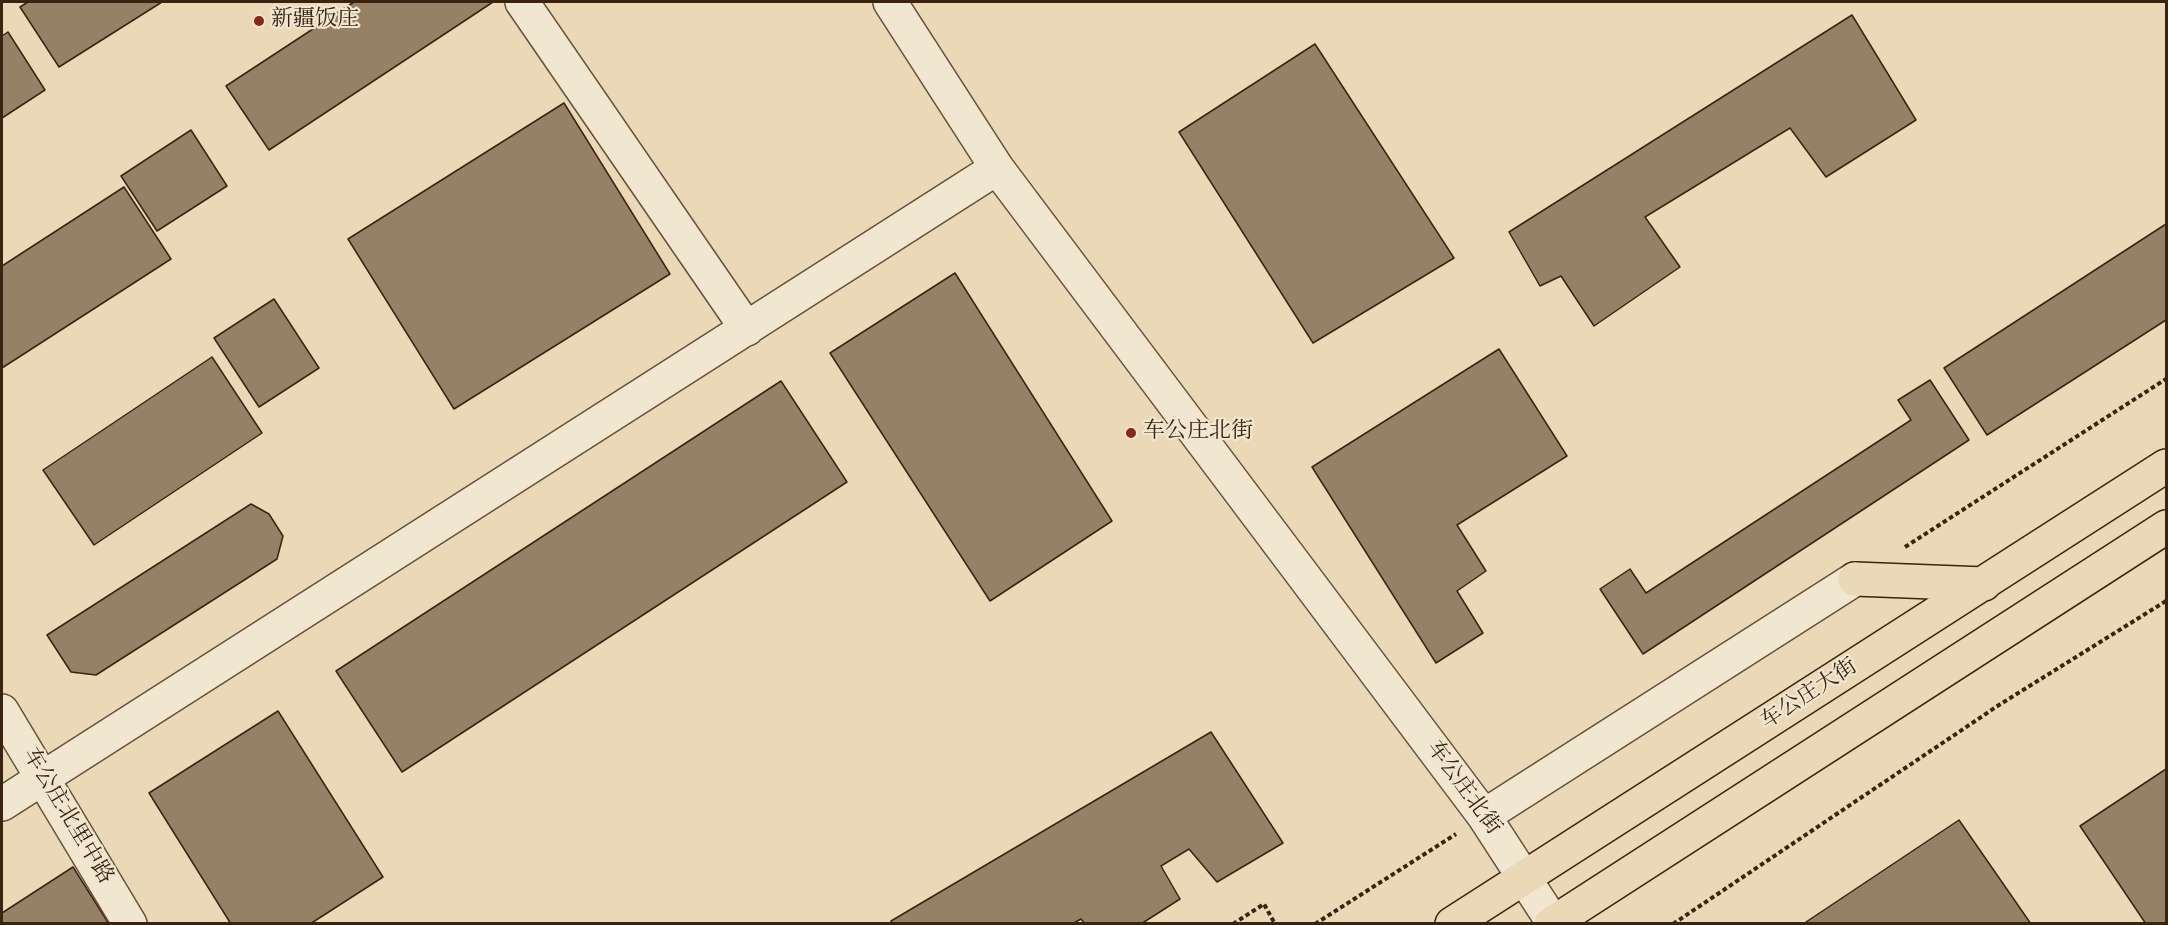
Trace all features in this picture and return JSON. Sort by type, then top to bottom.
[{"type":"main road","name":"车公庄大街","points":[[1452,924],[2166,466]]},
{"type":"main road","points":[[1553,923],[2166,527]]},
{"type":"main road","points":[[1855,579],[1983,584]]},
{"type":"street","points":[[522,2],[747,329]]},
{"type":"street","name":"车公庄北街","points":[[890,2],[998,168],[1484,816],[1553,923]]},
{"type":"street","points":[[2,804],[43,780],[998,168]]},
{"type":"street","points":[[1484,816],[1855,579]]},
{"type":"street","name":"车公庄北里中路","points":[[2,711],[130,924]]},
{"type":"path","points":[[1855,579],[2166,379]]},
{"type":"path","points":[[1673,924],[1999,705],[2166,601]]},
{"type":"path","points":[[1315,924],[1484,816]]},
{"type":"path","points":[[1233,924],[1263,904],[1275,924]]},
{"type":"building","points":[[28,2],[162,2],[59,67],[20,7]]},
{"type":"building","points":[[354,2],[493,2],[269,150],[226,86]]},
{"type":"building","points":[[1852,15],[1916,120],[1826,177],[1790,128],[1645,217],[1680,267],[1594,326],[1561,276],[1540,286],[1509,232]]},
{"type":"building","points":[[8,32],[45,90],[2,118],[2,36]]},
{"type":"building","points":[[1315,44],[1454,258],[1313,343],[1179,132]]},
{"type":"building","points":[[564,103],[670,274],[454,409],[348,239]]},
{"type":"building","points":[[191,130],[227,186],[157,231],[121,176]]},
{"type":"building","points":[[124,187],[171,259],[2,368],[2,266]]},
{"type":"building","points":[[2166,224],[2166,320],[1987,435],[1944,368]]},
{"type":"building","points":[[955,273],[1112,521],[990,601],[830,353]]},
{"type":"building","points":[[274,299],[319,368],[259,407],[214,338]]},
{"type":"building","points":[[1499,349],[1567,456],[1457,525],[1486,571],[1457,591],[1483,633],[1436,663],[1312,467]]},
{"type":"building","points":[[212,357],[262,433],[94,545],[43,470]]},
{"type":"building","points":[[1930,380],[1969,440],[1643,654],[1600,589],[1630,569],[1646,593],[1911,420],[1898,400]]},
{"type":"building","points":[[781,381],[847,482],[402,772],[336,671]]},
{"type":"building","points":[[251,504],[269,514],[283,536],[277,559],[96,675],[71,672],[47,635]]},
{"type":"building","points":[[278,711],[383,877],[310,924],[231,924],[149,793]]},
{"type":"building","points":[[1211,732],[1283,843],[1217,882],[1189,849],[1161,866],[1180,899],[1141,924],[1085,924],[1081,919],[1072,924],[892,924],[891,921]]},
{"type":"building","points":[[2166,769],[2166,924],[2146,924],[2080,826]]},
{"type":"building","points":[[1959,820],[2031,924],[1803,924]]},
{"type":"building","points":[[73,867],[109,924],[2,924],[2,913]]},
{"type":"place","name":"新疆饭庄","points":[[259,21]]},
{"type":"place","name":"车公庄北街","points":[[1131,433]]}]
